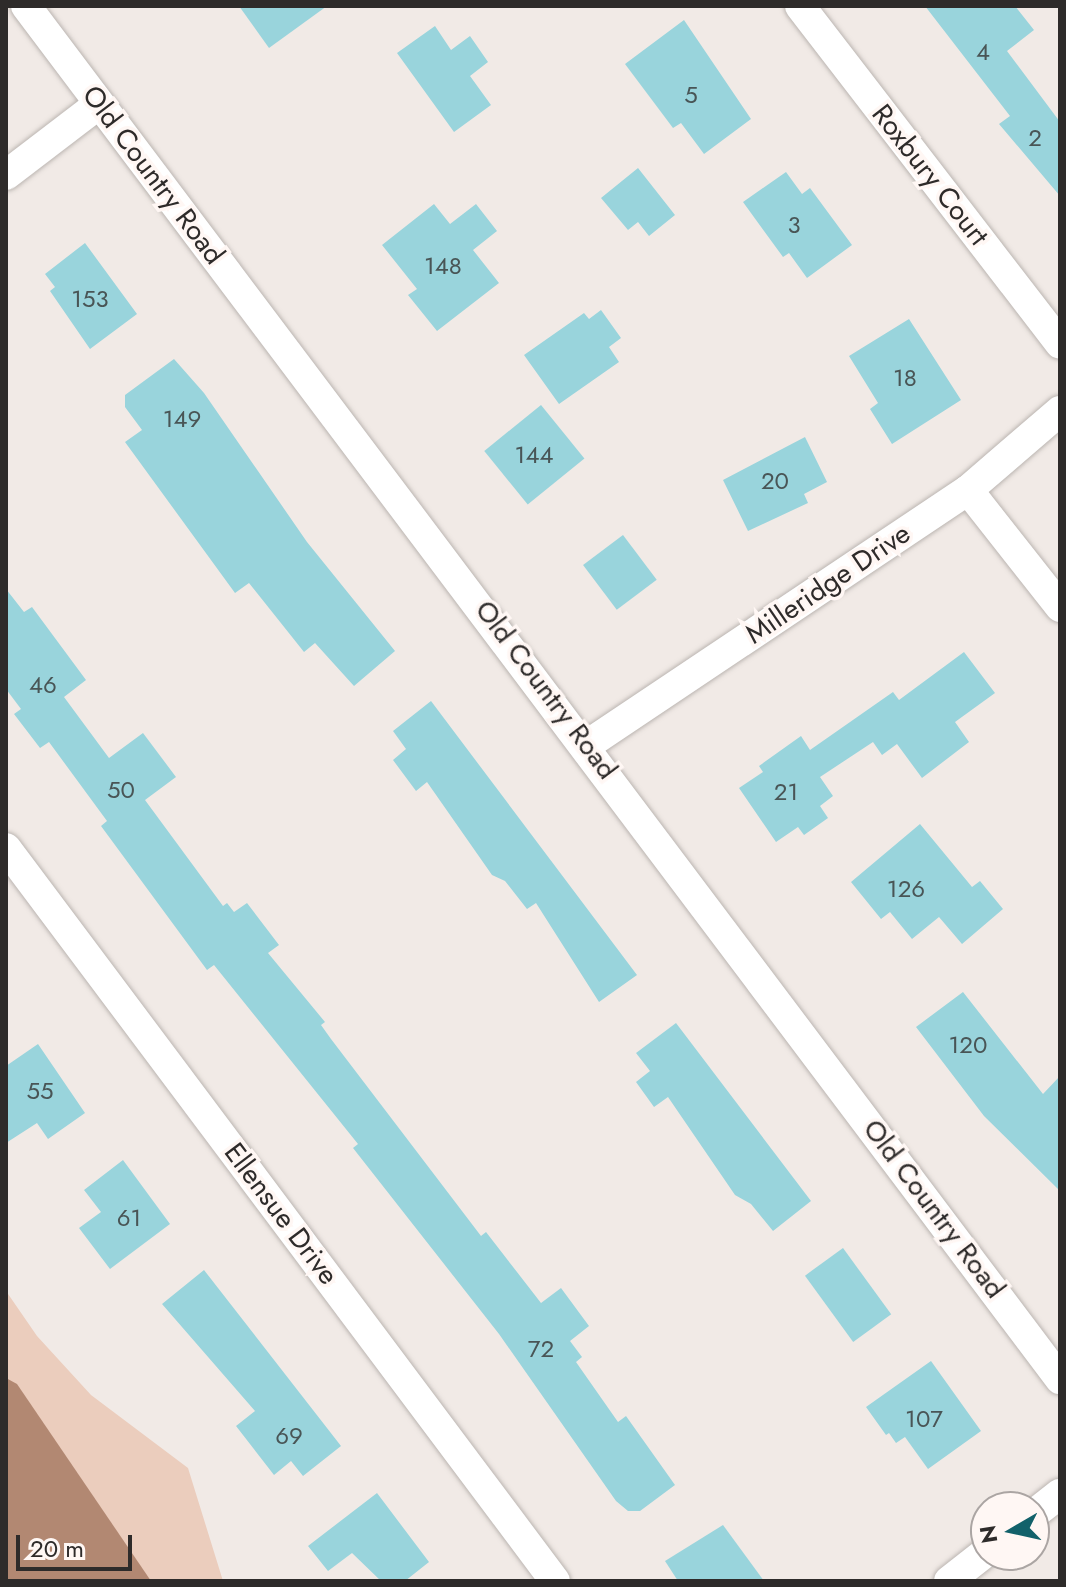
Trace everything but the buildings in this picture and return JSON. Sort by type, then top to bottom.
[{"type":"street","name":"Old Country Road","points":[[26,6],[587,745],[1060,1379]]},
{"type":"street","name":"Roxbury Court","points":[[800,6],[1060,344]]},
{"type":"street","points":[[6,175],[99,104]]},
{"type":"street","name":"Milleridge Drive","points":[[587,745],[968,490],[1060,411]]},
{"type":"street","points":[[968,490],[1060,607]]},
{"type":"street","name":"Ellensue Drive","points":[[6,848],[555,1581]]},
{"type":"street","points":[[949,1581],[970,1565]]},
{"type":"shaded area","points":[[6,1291],[37,1336],[91,1395],[188,1468],[223,1581],[6,1581]]},
{"type":"shaded area","points":[[6,1378],[17,1384],[151,1581],[6,1581]]}]
